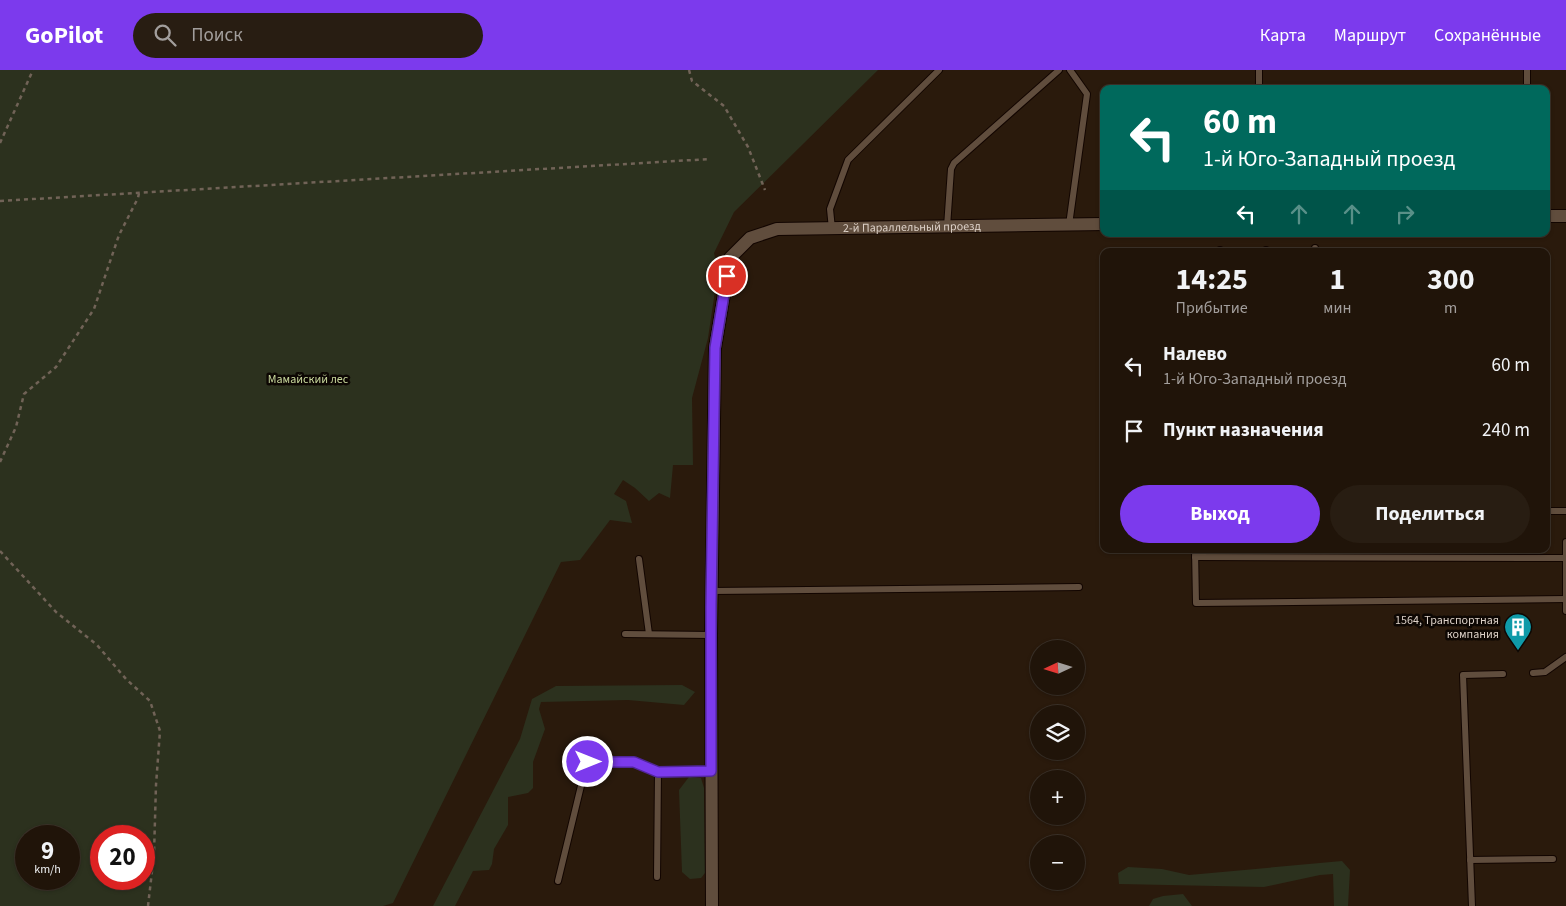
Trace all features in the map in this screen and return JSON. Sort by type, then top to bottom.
[{"type":"street","points":[[1550,216],[1566,216]]},
{"type":"street","name":"2-й Параллельный проезд","points":[[712,591],[715,348],[730,258],[750,238],[777,229],[1100,224]]},
{"type":"street","points":[[712,591],[712,906]]},
{"type":"lane","points":[[832,229],[830,209],[848,160],[939,70]]},
{"type":"lane","points":[[948,227],[951,169],[954,163],[1058,70]]},
{"type":"lane","points":[[1069,225],[1087,94],[1070,70]]},
{"type":"lane","points":[[1259,70],[1259,85]]},
{"type":"lane","points":[[1527,70],[1527,85]]},
{"type":"lane","points":[[1550,512],[1566,512]]},
{"type":"lane","points":[[1566,542],[1566,611]]},
{"type":"lane","points":[[1195,553],[1196,603],[1566,599]]},
{"type":"lane","points":[[1195,557],[1566,558]]},
{"type":"lane","points":[[639,559],[649,634]]},
{"type":"lane","points":[[712,591],[1079,587]]},
{"type":"lane","points":[[625,634],[711,635]]},
{"type":"lane","points":[[1533,673],[1545,672],[1566,657]]},
{"type":"lane","points":[[1472,906],[1463,675],[1503,674]]},
{"type":"lane","points":[[558,881],[588,762],[634,762],[658,772],[711,771]]},
{"type":"lane","points":[[657,876],[658,772]]},
{"type":"lane","points":[[1470,860],[1553,858]]},
{"type":"path","points":[[0,143],[33,70]]},
{"type":"path","points":[[689,70],[692,81],[724,106],[748,147],[765,190]]},
{"type":"path","points":[[0,200],[710,159]]},
{"type":"path","points":[[0,462],[16,427],[24,394],[56,367],[94,310],[119,235],[140,192]]},
{"type":"path","points":[[0,552],[56,612],[97,645],[126,679],[150,701],[160,731],[154,854],[148,906]]},
{"type":"green space","name":"Мамайский лес","points":[[0,70],[878,70],[734,212],[714,253],[718,271],[708,338],[692,398],[693,465],[673,465],[670,498],[659,493],[649,501],[623,480],[614,494],[626,501],[632,523],[610,520],[580,560],[561,562],[393,903],[383,906],[0,906]]},
{"type":"green space","points":[[682,685],[695,692],[684,705],[628,700],[541,702],[539,709],[545,729],[533,762],[533,788],[528,793],[508,797],[508,825],[494,849],[492,864],[489,870],[473,871],[455,906],[433,906],[520,739],[532,699],[556,686]]},
{"type":"green space","points":[[689,777],[701,778],[704,788],[705,873],[701,878],[690,879],[682,872],[679,790]]},
{"type":"green space","points":[[1342,861],[1350,870],[1348,906],[1334,906],[1333,874],[1264,887],[1119,884],[1118,873],[1128,867],[1162,869],[1189,875]]},
{"type":"green space","points":[[1183,894],[1192,906],[1149,906],[1153,899]]},
{"type":"place","name":"1564, Транспортная компания","points":[[1518,651]]},
{"type":"route","points":[[588,762],[634,762],[658,772],[711,771],[711,606],[715,348],[727,276]]}]
